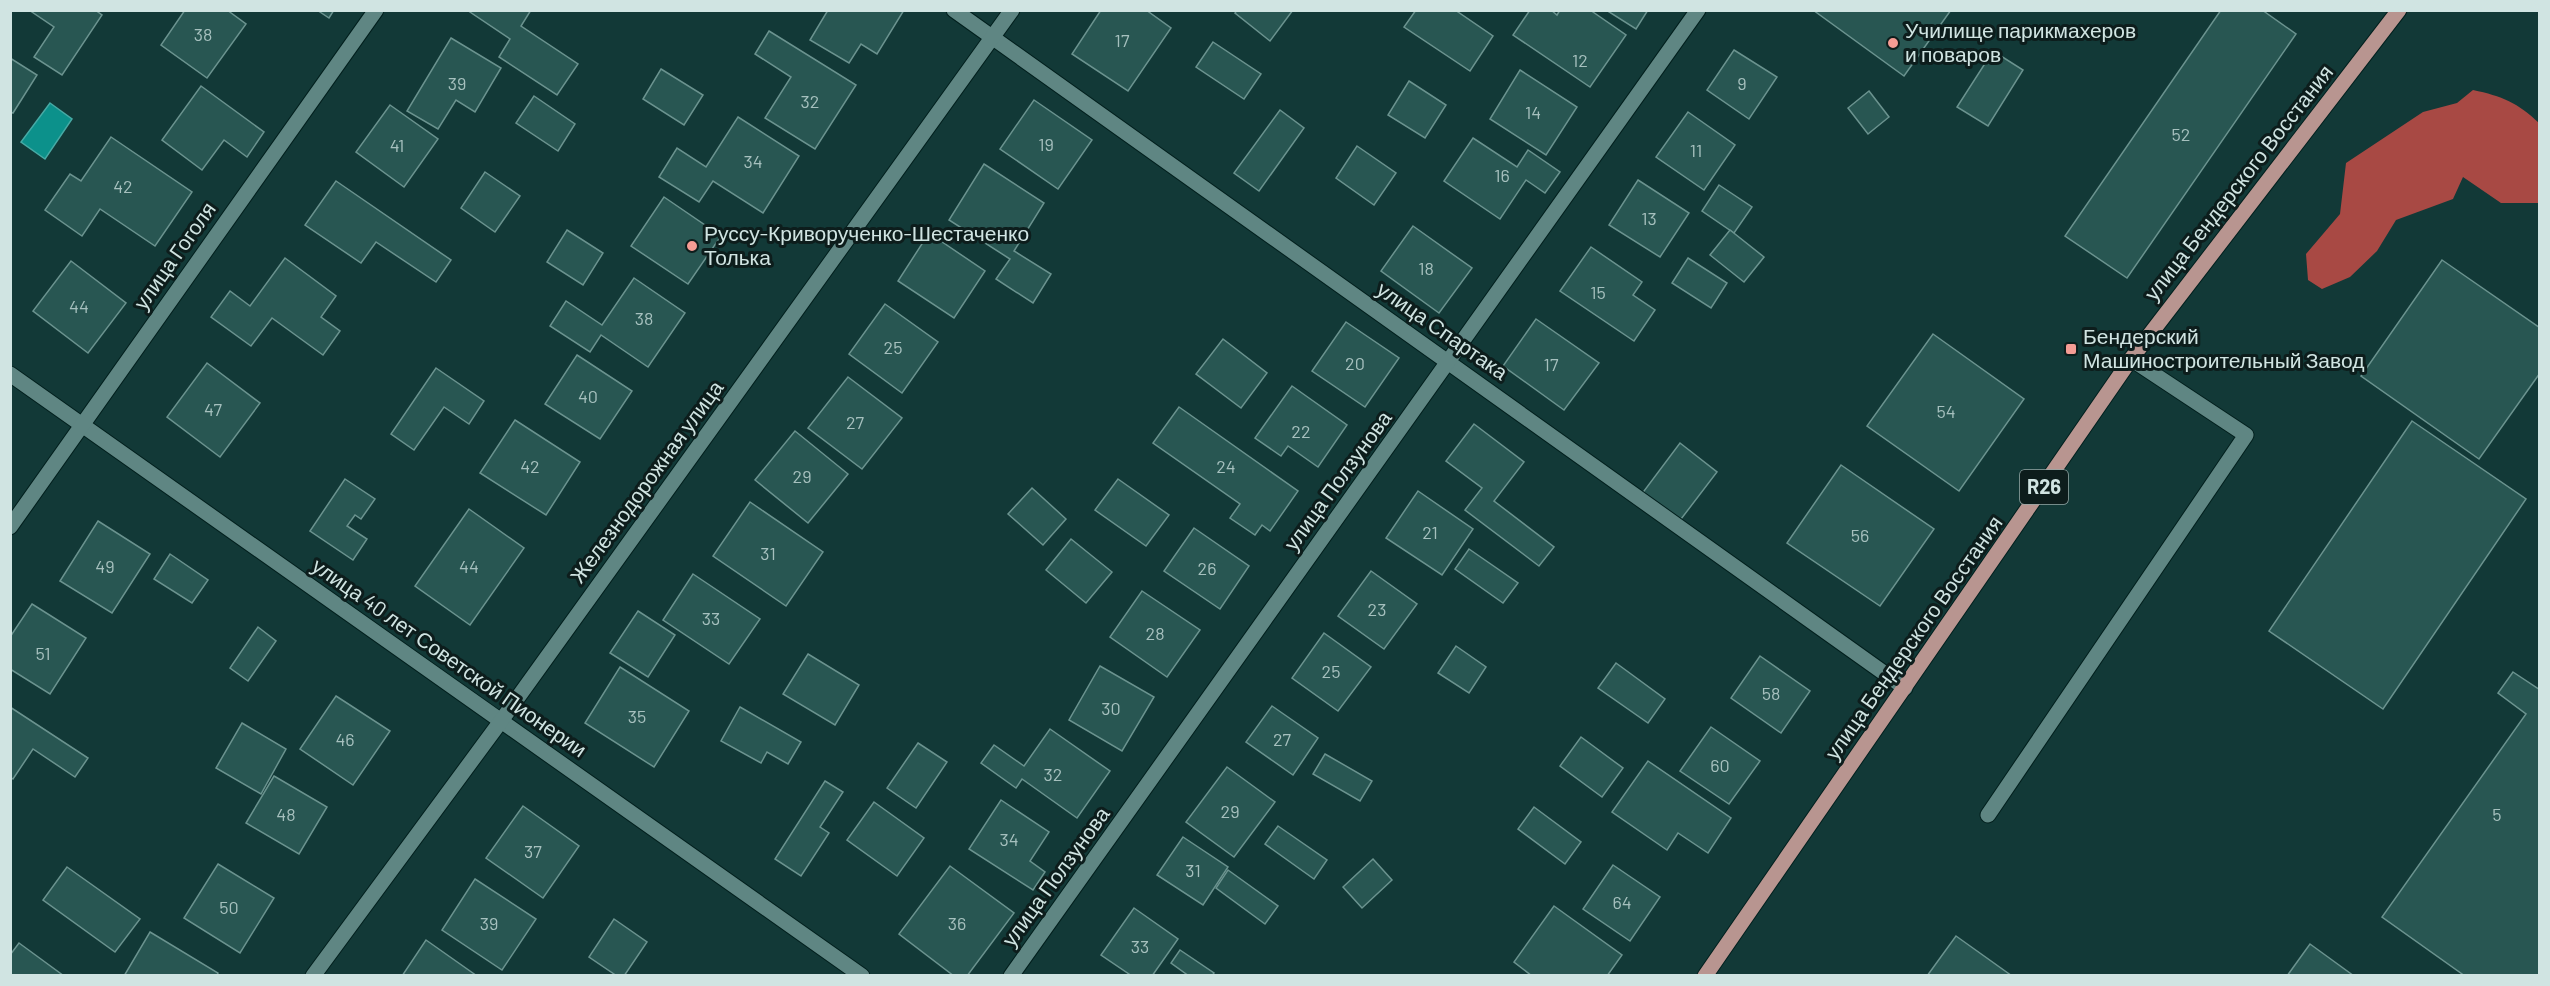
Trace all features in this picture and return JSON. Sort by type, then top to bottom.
[{"type":"main road","name":"улица Бендерского Восстания","points":[[1705,975],[2131,359],[2399,10]]},
{"type":"street","name":"улица Гоголя","points":[[10,527],[376,10]]},
{"type":"street","name":"улица Спартака","points":[[954,10],[1905,688]]},
{"type":"street","name":"Железнодорожная улица","points":[[313,975],[501,721],[1012,10]]},
{"type":"street","name":"улица Ползунова","points":[[1011,975],[1698,10]]},
{"type":"street","points":[[1988,815],[2246,435],[2131,359]]},
{"type":"street","name":"улица 40 лет Советской Пионерии","points":[[10,374],[862,975]]},
{"type":"shaded area","points":[[2473,90],[2509,101],[2539,123],[2539,203],[2501,203],[2463,177],[2453,199],[2396,220],[2377,251],[2350,277],[2322,289],[2308,280],[2306,254],[2340,214],[2346,163],[2423,112],[2457,103]]},
{"type":"water","points":[[50,103],[72,119],[45,159],[21,142]]},
{"type":"building","points":[[29,10],[95,10],[102,15],[62,75],[34,57],[54,27]]},
{"type":"building","points":[[185,10],[227,10],[246,24],[207,78],[161,45]]},
{"type":"building","points":[[317,10],[334,10],[329,18]]},
{"type":"building","points":[[467,10],[531,10],[521,26],[578,64],[557,95],[499,57],[510,39]]},
{"type":"building","points":[[828,10],[904,10],[877,54],[861,44],[849,63],[810,40]]},
{"type":"building","points":[[1101,10],[1146,10],[1171,28],[1128,91],[1072,54]]},
{"type":"building","points":[[1237,10],[1293,10],[1270,41],[1235,13]]},
{"type":"building","points":[[1416,10],[1455,10],[1493,36],[1470,71],[1404,27]]},
{"type":"building","points":[[1530,10],[1551,10],[1557,15],[1560,10],[1590,10],[1626,35],[1590,87],[1513,35]]},
{"type":"building","points":[[1606,10],[1648,10],[1636,29]]},
{"type":"building","name":"Училище парикмахеров и поваров","points":[[1813,10],[1951,10],[1904,76]]},
{"type":"building","points":[[2221,10],[2262,10],[2296,34],[2127,278],[2065,236]]},
{"type":"building","points":[[769,31],[856,85],[815,149],[765,118],[791,77],[755,54]]},
{"type":"building","points":[[451,38],[501,68],[475,112],[456,100],[438,129],[407,111]]},
{"type":"building","points":[[1213,42],[1261,74],[1244,99],[1196,67]]},
{"type":"building","points":[[1734,50],[1777,77],[1749,119],[1707,90]]},
{"type":"building","points":[[1993,51],[2023,70],[1988,126],[1957,107]]},
{"type":"building","points":[[10,58],[37,75],[13,113],[10,112]]},
{"type":"building","points":[[661,69],[703,95],[684,125],[643,99]]},
{"type":"building","points":[[1520,70],[1577,107],[1546,155],[1490,119]]},
{"type":"building","points":[[1409,81],[1446,105],[1425,138],[1388,115]]},
{"type":"building","points":[[201,86],[264,132],[247,157],[224,140],[202,170],[162,140]]},
{"type":"building","points":[[1869,91],[1889,117],[1868,134],[1848,108]]},
{"type":"building","points":[[534,96],[575,124],[558,151],[516,123]]},
{"type":"building","points":[[1034,100],[1092,140],[1058,189],[1000,149]]},
{"type":"building","points":[[390,105],[438,139],[404,187],[356,152]]},
{"type":"building","points":[[1280,110],[1304,128],[1259,191],[1234,173]]},
{"type":"building","points":[[1688,112],[1735,145],[1704,190],[1656,157]]},
{"type":"building","points":[[738,117],[799,156],[763,213],[713,181],[699,202],[659,177],[677,148],[706,167]]},
{"type":"building","points":[[111,137],[192,192],[155,246],[100,209],[82,236],[45,210],[70,174],[81,181]]},
{"type":"building","points":[[1473,138],[1517,167],[1528,150],[1560,172],[1545,193],[1526,180],[1500,219],[1444,181]]},
{"type":"building","points":[[1357,146],[1396,173],[1374,205],[1336,178]]},
{"type":"building","points":[[984,164],[1044,203],[1014,251],[1051,274],[1033,303],[996,279],[1010,259],[949,220]]},
{"type":"building","points":[[485,172],[520,196],[495,232],[461,208]]},
{"type":"building","points":[[1638,180],[1689,213],[1660,257],[1609,225]]},
{"type":"building","points":[[336,181],[451,260],[436,282],[376,242],[361,263],[305,225]]},
{"type":"building","points":[[1719,185],[1752,207],[1734,233],[1702,211]]},
{"type":"building","points":[[664,197],[721,236],[688,284],[631,246]]},
{"type":"building","points":[[1413,226],[1472,268],[1439,313],[1381,271]]},
{"type":"building","points":[[567,230],[603,253],[583,285],[547,262]]},
{"type":"building","points":[[1730,230],[1764,257],[1744,282],[1710,255]]},
{"type":"building","points":[[929,233],[985,271],[954,318],[898,281]]},
{"type":"building","points":[[1591,247],[1642,282],[1633,295],[1655,310],[1634,341],[1560,291]]},
{"type":"building","points":[[285,258],[336,296],[321,317],[340,331],[323,355],[272,318],[251,346],[211,317],[230,291],[250,306]]},
{"type":"building","points":[[1688,258],[1727,283],[1711,308],[1672,283]]},
{"type":"building","points":[[2442,260],[2540,328],[2540,373],[2479,459],[2361,376]]},
{"type":"building","points":[[71,261],[126,303],[88,353],[33,311]]},
{"type":"building","points":[[634,278],[685,313],[648,367],[601,335],[590,352],[550,326],[566,301],[602,325]]},
{"type":"building","points":[[885,304],[938,342],[902,393],[849,354]]},
{"type":"building","points":[[1536,319],[1599,363],[1564,410],[1503,366]]},
{"type":"building","points":[[1346,322],[1399,358],[1365,407],[1312,371]]},
{"type":"building","points":[[1933,334],[2024,399],[1959,491],[1867,426]]},
{"type":"building","points":[[1223,339],[1267,373],[1241,408],[1196,374]]},
{"type":"building","points":[[577,355],[632,391],[600,439],[545,404]]},
{"type":"building","points":[[207,363],[260,403],[220,457],[167,417]]},
{"type":"building","points":[[436,368],[484,401],[469,424],[444,407],[414,450],[391,434]]},
{"type":"building","points":[[848,377],[902,418],[862,469],[808,428]]},
{"type":"building","points":[[1292,386],[1347,425],[1318,467],[1288,446],[1281,456],[1255,438]]},
{"type":"building","points":[[1179,407],[1298,491],[1270,531],[1262,525],[1255,535],[1230,518],[1240,504],[1153,443]]},
{"type":"building","points":[[515,420],[580,462],[546,515],[480,473]]},
{"type":"building","points":[[2412,421],[2526,499],[2383,709],[2269,631]]},
{"type":"building","points":[[1474,424],[1524,462],[1494,501],[1554,547],[1539,566],[1465,510],[1482,488],[1446,461]]},
{"type":"building","points":[[795,431],[848,474],[808,523],[755,480]]},
{"type":"building","points":[[1680,443],[1717,472],[1678,523],[1641,495]]},
{"type":"building","points":[[1841,465],[1934,529],[1880,606],[1787,543]]},
{"type":"building","points":[[345,479],[375,499],[361,519],[355,515],[347,526],[367,539],[353,560],[310,531]]},
{"type":"building","points":[[1118,479],[1169,515],[1146,546],[1095,510]]},
{"type":"building","points":[[1032,488],[1066,519],[1043,545],[1008,514]]},
{"type":"building","points":[[1418,491],[1473,529],[1442,575],[1386,538]]},
{"type":"building","points":[[750,502],[823,552],[786,606],[713,556]]},
{"type":"building","points":[[469,509],[524,548],[470,625],[415,586]]},
{"type":"building","points":[[98,521],[150,554],[112,613],[60,581]]},
{"type":"building","points":[[1194,528],[1249,566],[1220,609],[1164,571]]},
{"type":"building","points":[[1071,539],[1112,572],[1086,603],[1046,570]]},
{"type":"building","points":[[1469,549],[1518,583],[1503,603],[1455,569]]},
{"type":"building","points":[[170,554],[208,580],[192,603],[154,579]]},
{"type":"building","points":[[1371,571],[1417,604],[1384,649],[1338,616]]},
{"type":"building","points":[[693,574],[760,619],[729,664],[663,620]]},
{"type":"building","points":[[1142,591],[1200,630],[1167,677],[1110,637]]},
{"type":"building","points":[[32,604],[86,638],[50,694],[10,669],[10,637]]},
{"type":"building","points":[[638,611],[675,635],[648,677],[610,653]]},
{"type":"building","points":[[258,627],[276,641],[248,681],[230,668]]},
{"type":"building","points":[[1324,633],[1371,667],[1338,711],[1292,678]]},
{"type":"building","points":[[1456,646],[1486,667],[1469,693],[1438,673]]},
{"type":"building","points":[[808,654],[859,685],[835,725],[783,694]]},
{"type":"building","points":[[1760,656],[1810,691],[1781,733],[1731,698]]},
{"type":"building","points":[[1616,663],[1665,699],[1648,723],[1598,688]]},
{"type":"building","points":[[1100,666],[1154,697],[1122,751],[1069,720]]},
{"type":"building","points":[[620,667],[689,711],[654,767],[585,723]]},
{"type":"building","points":[[2513,672],[2540,690],[2540,976],[2465,976],[2382,917],[2526,714],[2498,693]]},
{"type":"building","points":[[336,696],[390,731],[353,785],[300,749]]},
{"type":"building","points":[[1272,706],[1318,738],[1293,775],[1246,742]]},
{"type":"building","points":[[10,707],[88,758],[75,777],[33,749],[13,779],[10,777]]},
{"type":"building","points":[[740,707],[801,742],[788,764],[767,752],[761,763],[721,741]]},
{"type":"building","points":[[242,723],[286,749],[261,794],[216,768]]},
{"type":"building","points":[[1711,727],[1760,761],[1729,804],[1680,771]]},
{"type":"building","points":[[1050,729],[1110,771],[1077,818],[1022,779],[1016,788],[981,763],[994,745],[1024,766]]},
{"type":"building","points":[[1581,737],[1623,768],[1602,797],[1560,766]]},
{"type":"building","points":[[918,743],[947,762],[916,808],[887,788]]},
{"type":"building","points":[[1325,754],[1372,781],[1360,801],[1313,774]]},
{"type":"building","points":[[1648,761],[1731,818],[1708,853],[1678,833],[1667,850],[1612,812]]},
{"type":"building","points":[[1227,767],[1275,802],[1234,857],[1186,822]]},
{"type":"building","points":[[274,776],[327,807],[299,854],[246,823]]},
{"type":"building","points":[[825,781],[843,792],[820,827],[829,833],[801,876],[775,859]]},
{"type":"building","points":[[1001,800],[1049,832],[1030,861],[1045,872],[1033,890],[969,849]]},
{"type":"building","points":[[874,802],[924,838],[897,876],[847,840]]},
{"type":"building","points":[[523,806],[579,846],[543,898],[486,858]]},
{"type":"building","points":[[1534,807],[1581,842],[1565,864],[1518,829]]},
{"type":"building","points":[[1278,826],[1327,860],[1314,879],[1265,844]]},
{"type":"building","points":[[1183,837],[1228,867],[1203,905],[1157,875]]},
{"type":"building","points":[[1373,859],[1392,880],[1362,908],[1343,887]]},
{"type":"building","points":[[218,864],[274,898],[240,953],[184,918]]},
{"type":"building","points":[[1613,865],[1660,897],[1630,941],[1583,909]]},
{"type":"building","points":[[950,866],[1014,913],[967,976],[954,976],[899,934]]},
{"type":"building","points":[[67,867],[140,919],[115,952],[43,900]]},
{"type":"building","points":[[1228,870],[1278,906],[1265,924],[1216,888]]},
{"type":"building","points":[[475,879],[536,919],[502,970],[442,930]]},
{"type":"building","points":[[1554,906],[1622,955],[1607,976],[1532,976],[1514,962]]},
{"type":"building","points":[[1134,908],[1178,939],[1152,976],[1132,976],[1101,955]]},
{"type":"building","points":[[614,919],[647,942],[624,976],[617,976],[589,957]]},
{"type":"building","points":[[150,932],[218,973],[217,976],[124,976]]},
{"type":"building","points":[[1956,936],[2012,976],[1927,976]]},
{"type":"building","points":[[426,940],[477,976],[402,976]]},
{"type":"building","points":[[19,943],[64,976],[10,976],[10,955]]},
{"type":"building","points":[[2310,944],[2354,976],[2287,976]]},
{"type":"building","points":[[1180,950],[1214,973],[1212,976],[1189,976],[1171,963]]},
{"type":"place","name":"Училище парикмахеров и поваров","points":[[1893,43]]},
{"type":"place","name":"Руссу-Криворученко-Шестаченко Толька","points":[[692,246]]},
{"type":"place","name":"Бендерский Машиностроительный Завод","points":[[2071,349]]}]
